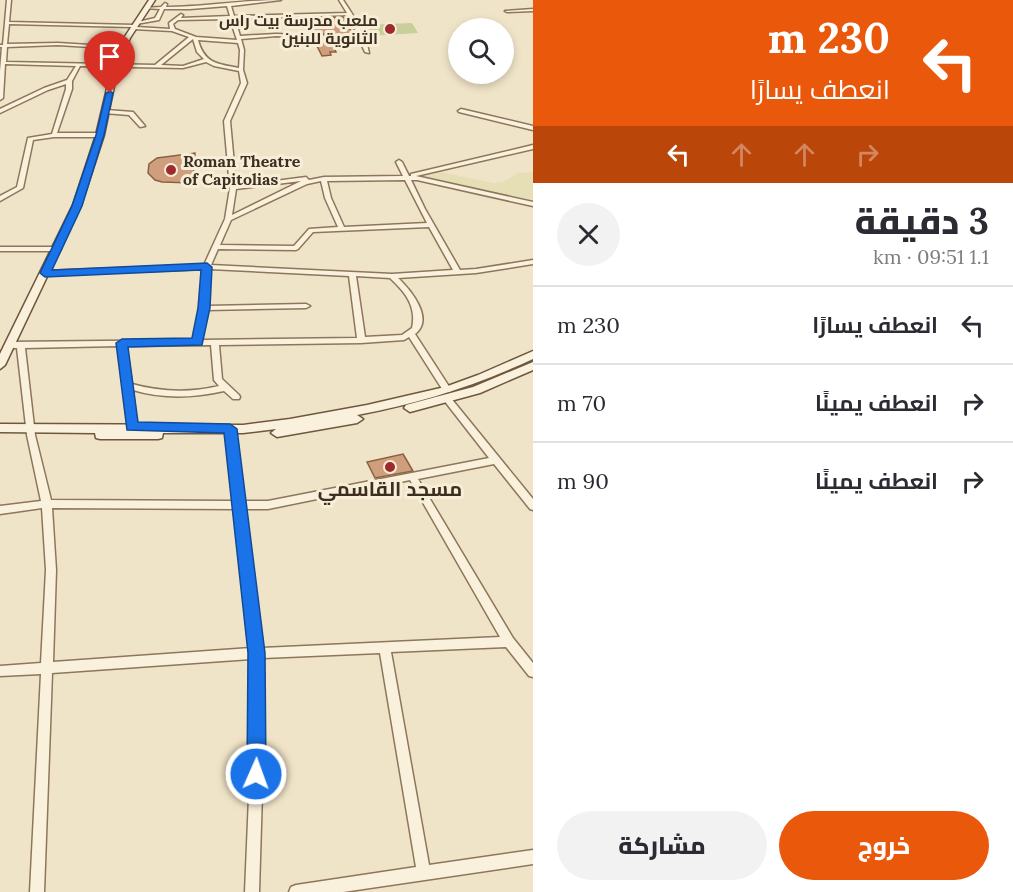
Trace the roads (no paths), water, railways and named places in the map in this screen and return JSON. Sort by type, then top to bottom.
[{"type":"street","points":[[149,3],[163,8],[185,8],[231,2],[279,0]]},
{"type":"street","points":[[341,0],[367,52]]},
{"type":"street","points":[[149,3],[169,1]]},
{"type":"street","points":[[134,26],[157,19],[169,1]]},
{"type":"street","points":[[198,342],[204,308],[207,267],[228,219],[233,188],[226,130],[230,113],[243,88],[244,79],[241,70],[243,58],[231,2]]},
{"type":"street","points":[[0,7],[9,3]]},
{"type":"street","points":[[0,98],[2,45],[9,3]]},
{"type":"street","points":[[1,362],[15,345],[45,273],[77,206],[100,135],[115,67],[122,48],[149,3]]},
{"type":"street","points":[[173,30],[171,24],[178,19],[185,8]]},
{"type":"street","points":[[507,11],[533,10]]},
{"type":"street","points":[[178,19],[350,14]]},
{"type":"street","points":[[6,23],[134,26],[173,30],[193,38],[239,40],[283,35],[362,38]]},
{"type":"street","points":[[193,38],[199,52],[207,60],[216,65],[241,70]]},
{"type":"street","points":[[157,66],[193,38]]},
{"type":"street","points":[[2,45],[58,44],[122,48]]},
{"type":"street","points":[[3,62],[78,66],[185,67],[207,60]]},
{"type":"street","points":[[54,135],[69,89],[69,81],[78,66]]},
{"type":"street","points":[[0,111],[46,89],[69,81]]},
{"type":"street","points":[[461,111],[533,128]]},
{"type":"street","points":[[106,112],[131,112],[142,126]]},
{"type":"street","points":[[0,199],[20,188],[30,139],[54,135],[100,135]]},
{"type":"street","points":[[404,177],[533,147]]},
{"type":"street","points":[[399,162],[404,177],[458,272]]},
{"type":"street","points":[[233,188],[283,181],[404,177],[422,178],[533,204]]},
{"type":"street","points":[[228,219],[297,186],[321,179]]},
{"type":"street","points":[[321,179],[342,229]]},
{"type":"street","points":[[215,247],[296,248],[311,230],[431,225]]},
{"type":"street","points":[[0,249],[58,249]]},
{"type":"street","points":[[45,273],[207,267],[392,276],[458,272],[533,262]]},
{"type":"street","points":[[352,274],[361,340]]},
{"type":"street","points":[[15,345],[396,339],[411,334],[417,323],[416,307],[410,293],[392,276]]},
{"type":"street","points":[[204,308],[306,306]]},
{"type":"street","points":[[411,334],[447,395],[495,460],[533,506]]},
{"type":"street","points":[[215,342],[218,380],[236,397]]},
{"type":"street","points":[[122,343],[129,386],[132,427]]},
{"type":"street","points":[[15,345],[47,504],[51,570],[37,892]]},
{"type":"street","points":[[447,395],[533,355]]},
{"type":"street","points":[[0,428],[31,431],[305,430],[498,382],[533,366]]},
{"type":"street","points":[[129,386],[169,395],[210,392],[224,388]]},
{"type":"street","points":[[0,435],[31,431],[132,427],[230,432]]},
{"type":"street","points":[[230,432],[257,653],[258,726],[252,892]]},
{"type":"street","points":[[0,510],[47,504],[268,505],[495,460]]},
{"type":"street","points":[[412,476],[509,642],[533,672]]},
{"type":"street","points":[[0,671],[257,653],[509,642]]},
{"type":"street","points":[[385,648],[424,873]]},
{"type":"street","points":[[296,892],[533,857]]},
{"type":"place","name":"ملعب مدرسة بيت راس الثانوية للبنين","points":[[390,29]]},
{"type":"place","name":"Roman Theatre of Capitolias","points":[[171,170]]},
{"type":"place","name":"مسجد القاسمي","points":[[390,467]]}]
